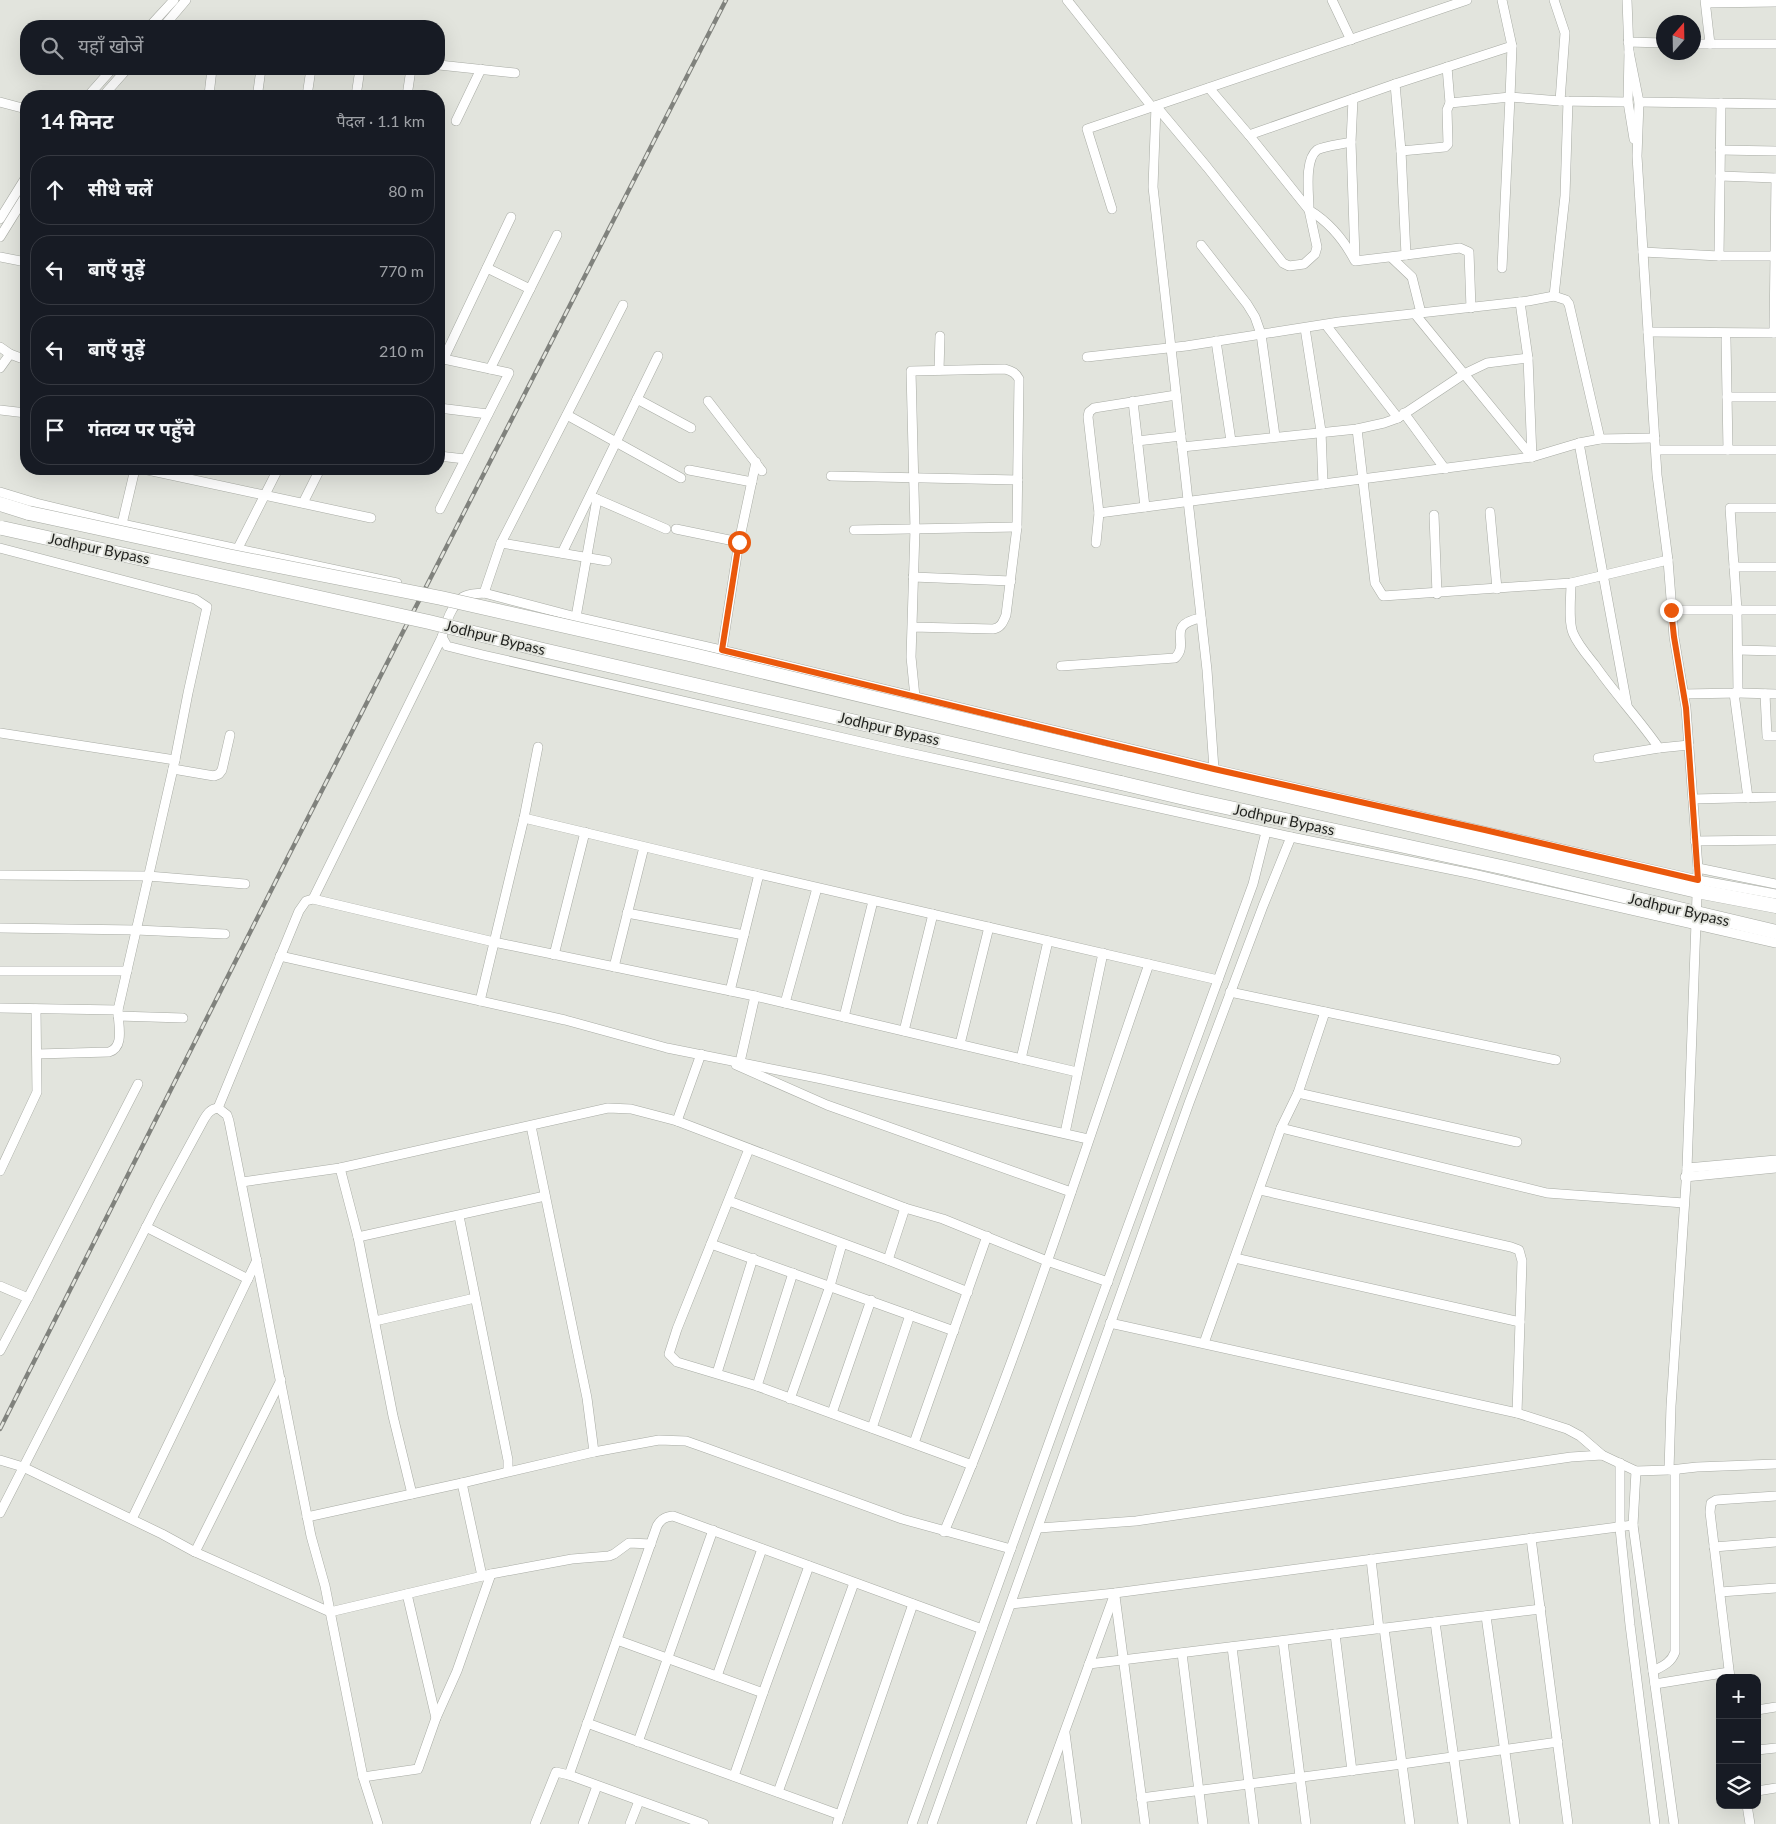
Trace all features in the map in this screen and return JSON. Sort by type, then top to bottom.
[{"type":"highway","points":[[0,504],[48,517],[228,556],[441,598],[651,645],[1129,759],[1697,885],[1776,906]]},
{"type":"highway","name":"Jodhpur Bypass","points":[[1,528],[429,622],[1193,800],[1506,868],[1696,920],[1776,932]]},
{"type":"street","points":[[155,20],[172,0]]},
{"type":"street","points":[[169,20],[186,0]]},
{"type":"street","points":[[1067,0],[1154,107],[1207,167],[1283,262],[1289,266],[1304,264],[1315,254],[1316,247],[1309,210],[1308,165],[1311,157],[1318,149],[1351,142]]},
{"type":"street","points":[[1332,0],[1351,40]]},
{"type":"street","points":[[1112,209],[1087,129],[1468,0]]},
{"type":"street","points":[[1502,0],[1512,46],[1502,268]]},
{"type":"street","points":[[1554,0],[1564,32],[1565,196],[1554,296]]},
{"type":"street","points":[[1626,0],[1629,52],[1639,102],[1637,156],[1657,475],[1668,560],[1674,637],[1684,694],[1698,868],[1686,1172],[1671,1406],[1675,1652],[1673,1658],[1668,1663],[1653,1671]]},
{"type":"street","points":[[1710,44],[1706,2],[1776,2]]},
{"type":"street","points":[[1628,42],[1656,43]]},
{"type":"street","points":[[1701,44],[1776,44]]},
{"type":"street","points":[[1249,135],[1395,84],[1512,46]]},
{"type":"street","points":[[1629,52],[1628,102],[1637,156]]},
{"type":"street","points":[[445,66],[515,73]]},
{"type":"street","points":[[1401,151],[1445,148],[1448,144],[1447,110],[1450,103],[1447,67]]},
{"type":"street","points":[[456,121],[481,69]]},
{"type":"street","points":[[93,90],[107,75]]},
{"type":"street","points":[[108,90],[122,75]]},
{"type":"street","points":[[210,90],[211,75]]},
{"type":"street","points":[[258,90],[260,75]]},
{"type":"street","points":[[308,90],[310,75]]},
{"type":"street","points":[[357,90],[359,75]]},
{"type":"street","points":[[409,90],[410,75]]},
{"type":"street","points":[[1395,84],[1401,151],[1406,255]]},
{"type":"street","points":[[1208,88],[1249,135],[1309,210],[1342,238],[1355,261]]},
{"type":"street","points":[[1450,103],[1510,97],[1564,102],[1628,102]]},
{"type":"street","points":[[1353,99],[1351,142],[1355,261]]},
{"type":"street","points":[[0,102],[20,107]]},
{"type":"street","points":[[1639,102],[1776,104]]},
{"type":"street","points":[[1719,256],[1721,103]]},
{"type":"street","points":[[1154,107],[1154,187],[1207,670],[1214,769]]},
{"type":"street","points":[[1720,150],[1776,151]]},
{"type":"street","points":[[1720,176],[1776,178],[1775,335]]},
{"type":"street","points":[[0,219],[20,187]]},
{"type":"street","points":[[0,237],[20,209]]},
{"type":"street","points":[[445,350],[511,217]]},
{"type":"street","points":[[490,369],[557,235]]},
{"type":"street","points":[[1201,245],[1255,317],[1261,334],[1275,436]]},
{"type":"street","points":[[1355,261],[1392,258],[1460,248],[1466,250],[1468,252],[1471,308]]},
{"type":"street","points":[[1643,252],[1719,256],[1775,256]]},
{"type":"street","points":[[0,257],[20,261]]},
{"type":"street","points":[[1392,258],[1412,277],[1418,314],[1532,458]]},
{"type":"street","points":[[487,268],[530,289]]},
{"type":"street","points":[[1087,357],[1326,325],[1520,302],[1554,296],[1566,300],[1569,304],[1600,439]]},
{"type":"street","points":[[1520,302],[1528,358],[1532,458]]},
{"type":"street","points":[[484,593],[501,543],[623,305]]},
{"type":"street","points":[[1326,325],[1445,469]]},
{"type":"street","points":[[1305,328],[1321,431],[1323,484]]},
{"type":"street","points":[[1648,335],[1775,335]]},
{"type":"street","points":[[1648,335],[1726,338],[1775,335]]},
{"type":"street","points":[[939,370],[940,336]]},
{"type":"street","points":[[1726,338],[1728,450]]},
{"type":"street","points":[[1216,341],[1231,441]]},
{"type":"street","points":[[0,347],[20,358]]},
{"type":"street","points":[[0,368],[10,354]]},
{"type":"street","points":[[562,553],[594,498],[616,442],[658,356]]},
{"type":"street","points":[[1182,447],[1321,431],[1357,429],[1384,423],[1401,415],[1464,374],[1487,363],[1528,358]]},
{"type":"street","points":[[440,509],[509,373],[445,359]]},
{"type":"street","points":[[912,627],[998,628],[1006,616],[1017,527],[1019,379],[1016,374],[1005,369],[911,371],[915,529],[911,657],[915,697]]},
{"type":"street","points":[[1096,543],[1099,513],[1089,412],[1094,408],[1176,395]]},
{"type":"street","points":[[1727,396],[1776,397]]},
{"type":"street","points":[[637,399],[692,428]]},
{"type":"street","points":[[708,401],[762,471]]},
{"type":"street","points":[[1133,401],[1145,507]]},
{"type":"street","points":[[445,409],[488,414]]},
{"type":"street","points":[[0,410],[20,412]]},
{"type":"street","points":[[567,415],[681,478]]},
{"type":"street","points":[[1357,429],[1375,583],[1384,596],[1437,594],[1571,583],[1668,560]]},
{"type":"street","points":[[1137,440],[1181,436]]},
{"type":"street","points":[[1099,513],[1532,458],[1579,443],[1600,439],[1655,438]]},
{"type":"street","points":[[1579,443],[1605,575],[1627,705]]},
{"type":"street","points":[[1656,450],[1776,450]]},
{"type":"street","points":[[445,457],[465,459]]},
{"type":"street","points":[[722,650],[739,542],[756,462]]},
{"type":"street","points":[[690,470],[752,482]]},
{"type":"street","points":[[122,524],[134,475]]},
{"type":"street","points":[[172,475],[371,518]]},
{"type":"street","points":[[238,548],[275,475]]},
{"type":"street","points":[[303,503],[317,475]]},
{"type":"street","points":[[831,476],[1018,480]]},
{"type":"street","points":[[0,492],[36,503],[122,524],[463,597]]},
{"type":"street","points":[[594,498],[666,529]]},
{"type":"street","points":[[576,617],[594,498]]},
{"type":"street","points":[[1748,798],[1736,693],[1737,610],[1730,508],[1776,508]]},
{"type":"street","points":[[1490,512],[1498,589]]},
{"type":"street","points":[[1434,515],[1437,594]]},
{"type":"street","points":[[854,530],[1017,527]]},
{"type":"street","points":[[676,529],[739,542]]},
{"type":"street","points":[[501,543],[607,561]]},
{"type":"street","points":[[0,548],[195,599],[207,607],[174,765],[126,971],[118,1013],[118,1047],[109,1052],[37,1054]]},
{"type":"street","points":[[1734,567],[1776,567]]},
{"type":"street","points":[[914,578],[1010,581]]},
{"type":"street","points":[[1571,583],[1571,626],[1573,634],[1616,694],[1627,705],[1659,748]]},
{"type":"street","points":[[313,899],[442,637],[454,607],[463,597],[469,594],[484,593],[576,617],[722,650],[1214,769],[1494,832],[1697,885],[1776,894]]},
{"type":"street","points":[[1671,610],[1776,610]]},
{"type":"street","points":[[1061,666],[1175,658],[1179,653],[1182,627],[1185,623],[1201,618]]},
{"type":"street","points":[[442,637],[447,646],[896,750],[1266,832],[1696,920],[1776,943]]},
{"type":"street","points":[[1738,650],[1776,651]]},
{"type":"street","points":[[1684,694],[1776,694]]},
{"type":"street","points":[[1765,694],[1767,736],[1776,736]]},
{"type":"street","points":[[0,733],[174,765],[214,776],[222,770],[230,735]]},
{"type":"street","points":[[1598,758],[1689,745]]},
{"type":"street","points":[[480,1001],[524,818],[538,747]]},
{"type":"street","points":[[1693,799],[1776,797]]},
{"type":"street","points":[[524,818],[817,888],[1218,980]]},
{"type":"street","points":[[554,955],[585,832]]},
{"type":"street","points":[[912,1824],[1253,884],[1266,832]]},
{"type":"street","points":[[932,1824],[1230,992],[1262,906],[1292,837]]},
{"type":"street","points":[[1695,841],[1776,840]]},
{"type":"street","points":[[614,967],[644,847]]},
{"type":"street","points":[[1698,868],[1776,884]]},
{"type":"street","points":[[730,991],[759,874]]},
{"type":"street","points":[[0,875],[148,876],[245,884]]},
{"type":"street","points":[[785,1003],[817,888]]},
{"type":"street","points":[[218,1108],[300,911],[306,901],[313,899],[494,942],[755,996],[1077,1072]]},
{"type":"street","points":[[844,1017],[873,900]]},
{"type":"street","points":[[627,913],[744,936]]},
{"type":"street","points":[[904,1031],[933,914]]},
{"type":"street","points":[[960,1044],[988,927]]},
{"type":"street","points":[[0,928],[136,930],[225,934]]},
{"type":"street","points":[[1021,1059],[1048,941]]},
{"type":"street","points":[[1065,1133],[1102,953]]},
{"type":"street","points":[[280,956],[565,1020],[668,1048],[740,1062],[1088,1139]]},
{"type":"street","points":[[944,1532],[972,1465],[1047,1261],[1149,964]]},
{"type":"street","points":[[0,971],[126,971]]},
{"type":"street","points":[[1230,992],[1556,1060]]},
{"type":"street","points":[[740,1062],[755,996]]},
{"type":"street","points":[[0,1008],[183,1018]]},
{"type":"street","points":[[0,1171],[37,1092],[36,1009]]},
{"type":"street","points":[[1204,1343],[1281,1128],[1298,1093],[1325,1012]]},
{"type":"street","points":[[677,1121],[701,1054]]},
{"type":"street","points":[[720,1058],[828,1105],[1071,1192]]},
{"type":"street","points":[[0,1351],[138,1084]]},
{"type":"street","points":[[1298,1093],[1517,1142]]},
{"type":"street","points":[[218,1108],[227,1115],[229,1121],[307,1517],[330,1612],[363,1777],[378,1824]]},
{"type":"street","points":[[0,1513],[146,1227],[203,1121],[208,1112],[218,1108]]},
{"type":"street","points":[[242,1182],[340,1168],[608,1108],[631,1109],[677,1121],[906,1208],[943,1219],[1047,1261],[1108,1282]]},
{"type":"street","points":[[532,1126],[587,1398],[594,1452]]},
{"type":"street","points":[[1281,1128],[1547,1193],[1684,1203]]},
{"type":"street","points":[[749,1149],[677,1329],[669,1354],[677,1362],[757,1386],[972,1465]]},
{"type":"street","points":[[1686,1172],[1776,1160]]},
{"type":"street","points":[[340,1168],[358,1237],[393,1416],[412,1494]]},
{"type":"street","points":[[1686,1172],[1776,1168]]},
{"type":"street","points":[[1260,1190],[1519,1250],[1522,1261],[1517,1413]]},
{"type":"street","points":[[358,1237],[545,1196]]},
{"type":"street","points":[[728,1201],[888,1260],[968,1292]]},
{"type":"street","points":[[888,1260],[906,1208]]},
{"type":"street","points":[[459,1216],[508,1460],[508,1471]]},
{"type":"street","points":[[146,1227],[248,1279]]},
{"type":"street","points":[[914,1443],[987,1236]]},
{"type":"street","points":[[711,1244],[954,1331]]},
{"type":"street","points":[[790,1399],[830,1286],[842,1244]]},
{"type":"street","points":[[717,1373],[753,1258]]},
{"type":"street","points":[[1235,1258],[1520,1322]]},
{"type":"street","points":[[132,1519],[257,1260]]},
{"type":"street","points":[[757,1386],[793,1273]]},
{"type":"street","points":[[0,1286],[28,1298]]},
{"type":"street","points":[[375,1321],[475,1298]]},
{"type":"street","points":[[832,1413],[871,1300]]},
{"type":"street","points":[[872,1428],[910,1315]]},
{"type":"street","points":[[1110,1323],[1517,1413],[1567,1428],[1580,1436],[1602,1455],[1636,1471],[1776,1464]]},
{"type":"street","points":[[195,1552],[281,1380]]},
{"type":"street","points":[[307,1517],[594,1452],[659,1440],[686,1441],[902,1519],[1011,1549]]},
{"type":"street","points":[[1039,1528],[1136,1521],[1571,1457],[1602,1455]]},
{"type":"street","points":[[0,1460],[23,1467],[132,1519],[195,1552],[330,1612],[486,1575],[572,1559],[609,1556],[629,1543],[650,1544]]},
{"type":"street","points":[[1620,1463],[1620,1528],[1655,1824]]},
{"type":"street","points":[[1636,1471],[1633,1525],[1674,1824]]},
{"type":"street","points":[[363,1777],[418,1769],[436,1718],[457,1671],[486,1575],[462,1483]]},
{"type":"street","points":[[1730,1674],[1710,1512],[1711,1503],[1716,1500],[1776,1496]]},
{"type":"street","points":[[569,1775],[650,1544],[657,1526],[666,1517],[673,1516],[713,1530],[982,1629]]},
{"type":"street","points":[[1011,1604],[1115,1593],[1633,1525]]},
{"type":"street","points":[[638,1742],[713,1530]]},
{"type":"street","points":[[1532,1538],[1568,1824]]},
{"type":"street","points":[[1714,1548],[1776,1542]]},
{"type":"street","points":[[717,1676],[762,1549]]},
{"type":"street","points":[[1371,1559],[1410,1824]]},
{"type":"street","points":[[734,1776],[809,1566]]},
{"type":"street","points":[[778,1792],[854,1582]]},
{"type":"street","points":[[1720,1592],[1776,1588]]},
{"type":"street","points":[[1115,1593],[1145,1824]]},
{"type":"street","points":[[1030,1824],[1115,1593]]},
{"type":"street","points":[[407,1594],[436,1718]]},
{"type":"street","points":[[587,1723],[778,1792],[838,1820],[913,1604]]},
{"type":"street","points":[[1089,1664],[1540,1609]]},
{"type":"street","points":[[1486,1616],[1515,1824]]},
{"type":"street","points":[[1436,1622],[1463,1824]]},
{"type":"street","points":[[1334,1634],[1352,1771]]},
{"type":"street","points":[[616,1640],[763,1693]]},
{"type":"street","points":[[1283,1641],[1306,1824]]},
{"type":"street","points":[[1232,1647],[1254,1824]]},
{"type":"street","points":[[1182,1653],[1203,1824]]},
{"type":"street","points":[[1655,1684],[1716,1677]]},
{"type":"street","points":[[1761,1709],[1776,1707]]},
{"type":"street","points":[[1064,1731],[1077,1824]]},
{"type":"street","points":[[1141,1798],[1558,1742]]},
{"type":"street","points":[[1761,1750],[1776,1748]]},
{"type":"street","points":[[535,1824],[556,1772],[704,1824]]},
{"type":"street","points":[[583,1824],[597,1786]]},
{"type":"street","points":[[1761,1790],[1776,1788]]},
{"type":"street","points":[[630,1824],[638,1800]]},
{"type":"street","points":[[1748,1809],[1750,1824]]},
{"type":"street","points":[[370,1824],[373,1810]]},
{"type":"street","points":[[675,1824],[678,1815]]},
{"type":"railway","points":[[0,1429],[291,851],[726,0]]},
{"type":"route","points":[[739,542],[722,650],[1214,769],[1698,880],[1686,708],[1671,610]]}]
